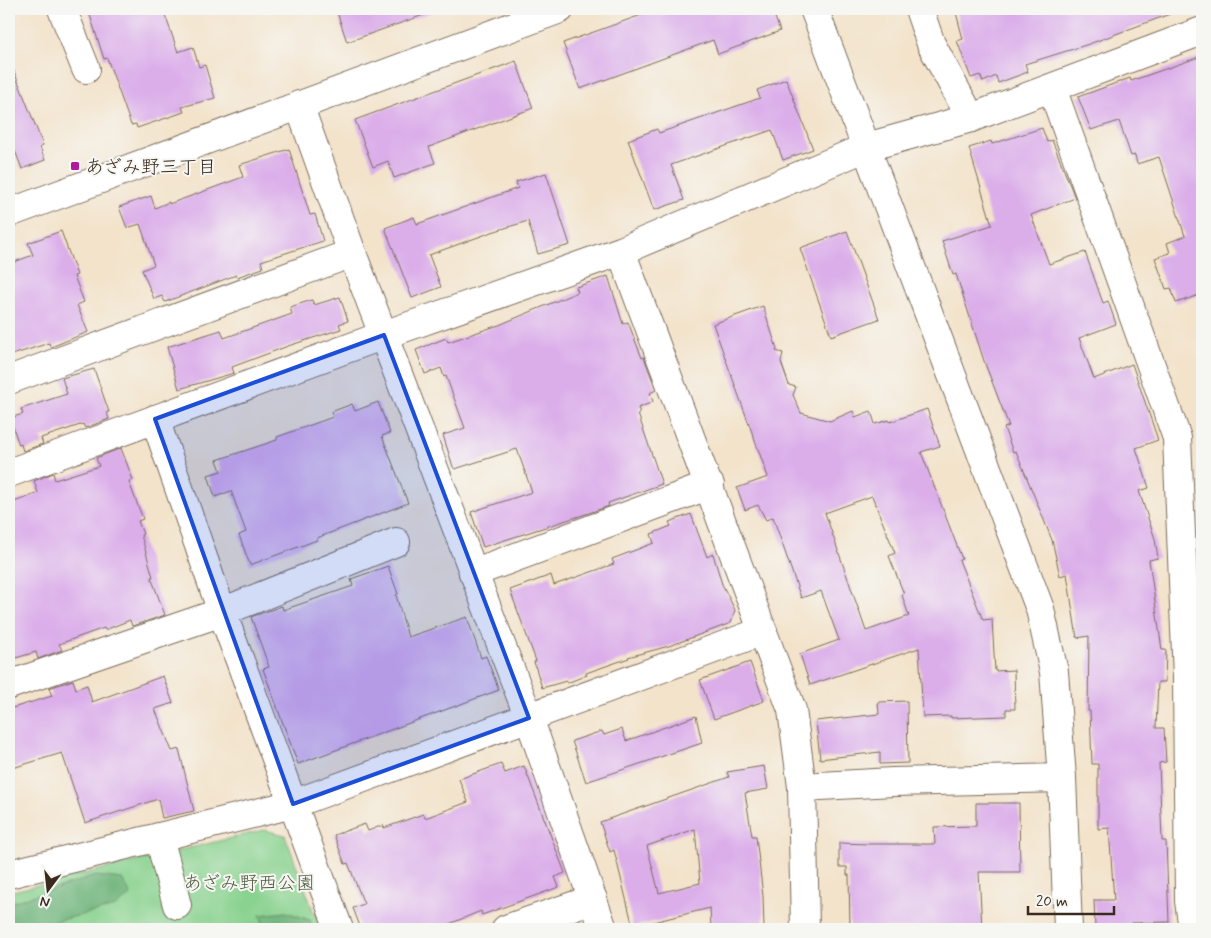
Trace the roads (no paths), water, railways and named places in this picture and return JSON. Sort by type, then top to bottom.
[{"type":"street","points":[[62,9],[86,69]]},
{"type":"street","points":[[9,213],[560,9]]},
{"type":"street","points":[[814,9],[1040,609],[1054,672],[1062,778],[1068,929]]},
{"type":"street","points":[[919,9],[931,44],[971,118]]},
{"type":"street","points":[[9,473],[384,335],[621,251],[867,147],[971,118],[1202,31]]},
{"type":"street","points":[[1052,88],[1177,438],[1187,678],[1189,901],[1193,929]]},
{"type":"street","points":[[299,105],[352,253],[529,718],[603,929]]},
{"type":"street","points":[[621,251],[792,710],[802,787],[805,929]]},
{"type":"street","points":[[9,380],[352,253]]},
{"type":"street","points":[[155,419],[222,612],[339,929]]},
{"type":"street","points":[[473,573],[710,486]]},
{"type":"street","points":[[9,685],[222,612],[396,542]]},
{"type":"street","points":[[9,874],[293,804],[762,631]]},
{"type":"street","points":[[802,787],[893,782],[1062,778]]},
{"type":"street","points":[[159,837],[177,904]]},
{"type":"street","points":[[506,929],[593,899]]},
{"type":"place","name":"あざみ野三丁目","points":[[75,166]]},
{"type":"park label","name":"あざみ野西公園","points":[[249,882]]}]
